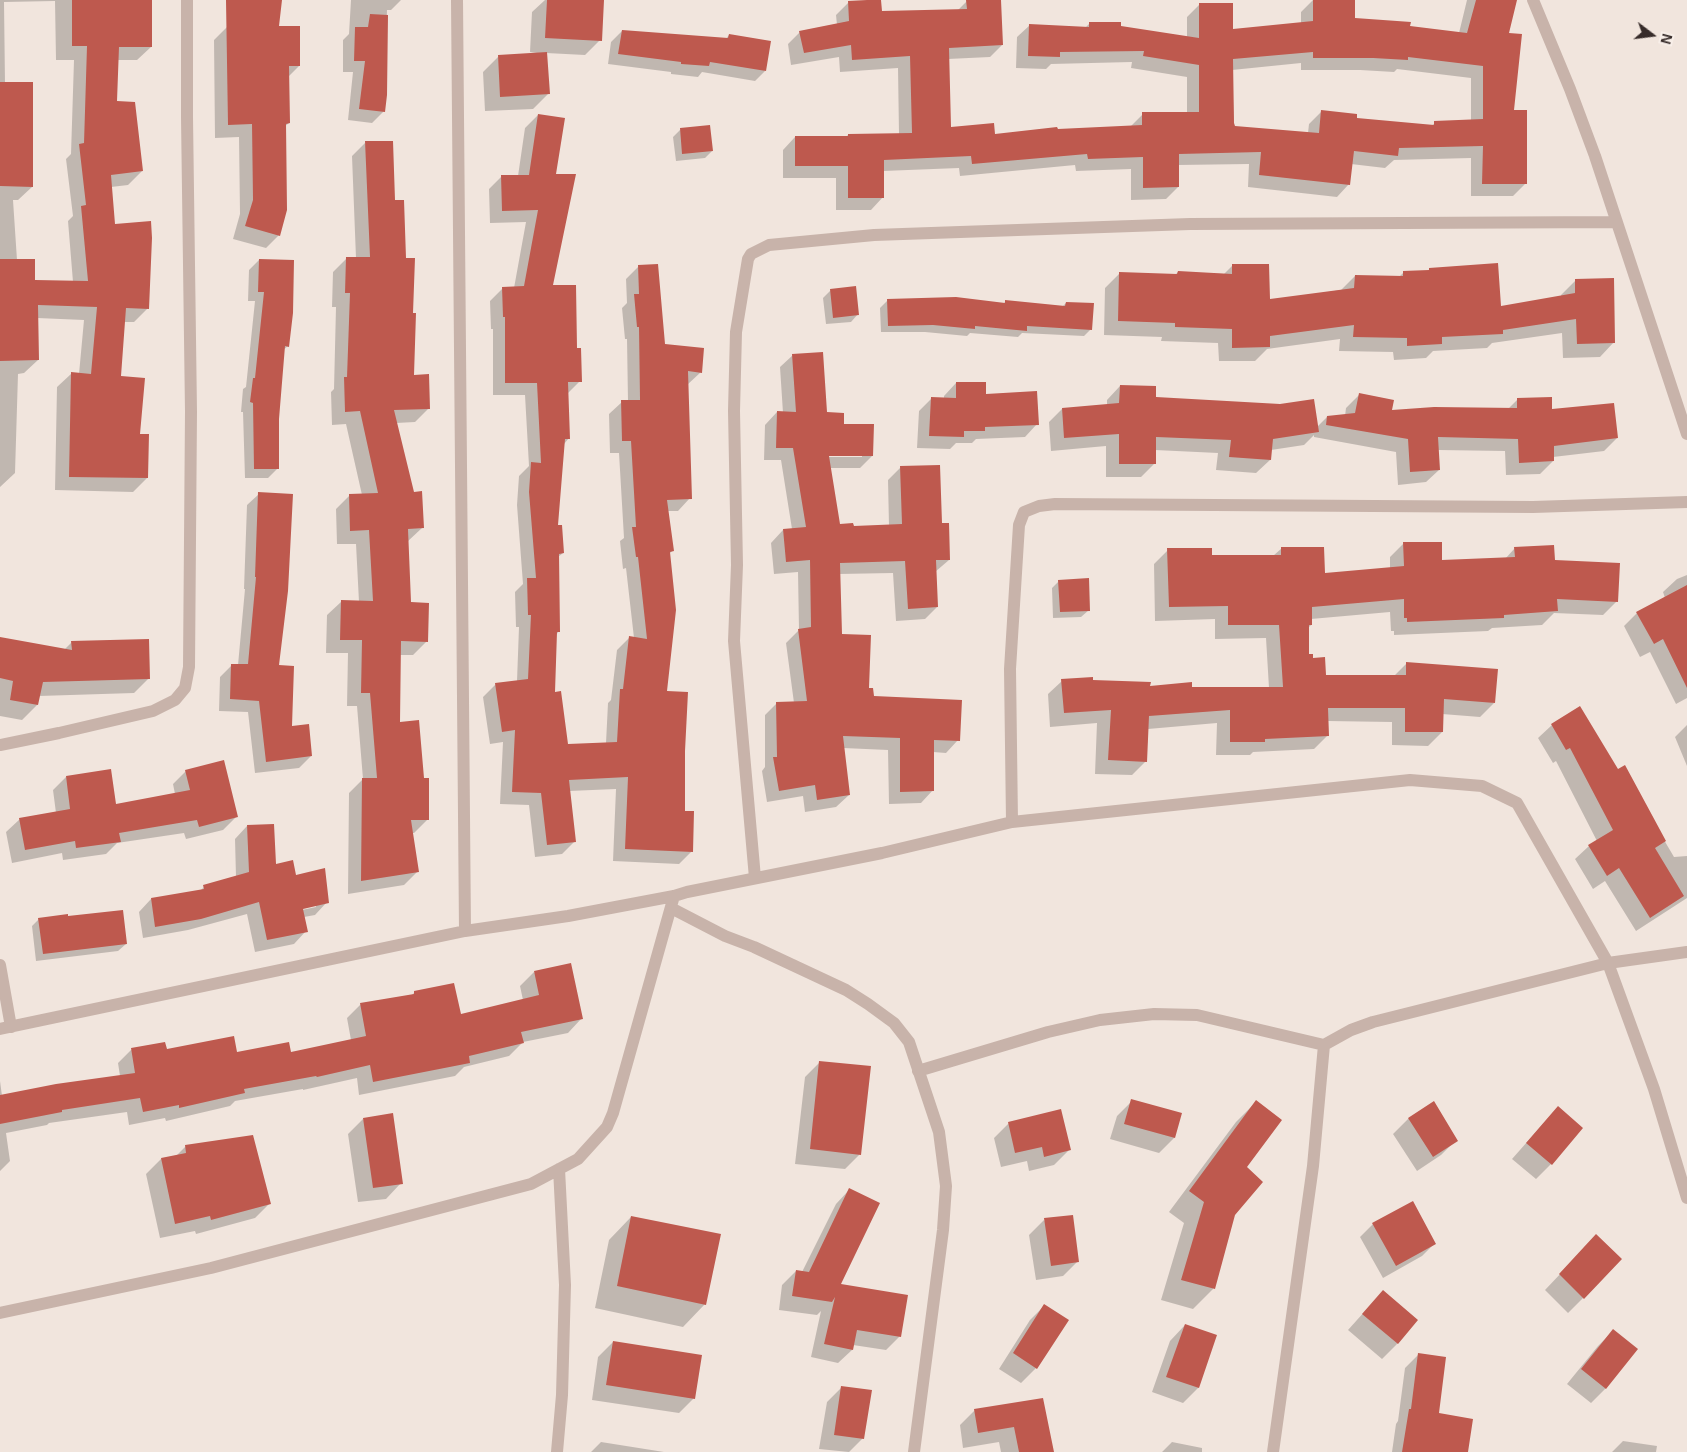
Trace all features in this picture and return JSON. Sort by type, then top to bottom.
[{"type":"street","points":[[0,745],[153,711],[175,700],[185,688],[189,667],[191,412],[187,0]]},
{"type":"street","points":[[457,0],[464,931]]},
{"type":"street","points":[[1533,0],[1570,89],[1618,222],[1687,434]]},
{"type":"street","points":[[755,878],[734,641],[737,565],[734,411],[736,332],[748,259],[751,254],[769,245],[874,235],[1190,224],[1618,222]]},
{"type":"street","points":[[1012,822],[1010,669],[1018,525],[1024,512],[1039,506],[1054,504],[1533,507],[1687,502]]},
{"type":"street","points":[[0,965],[6,1028],[464,931],[673,902],[687,892],[882,853],[1012,822],[1410,780],[1482,786],[1517,803],[1608,963],[1654,1088],[1687,1198]]},
{"type":"street","points":[[673,902],[725,936],[754,947],[846,990],[894,1023],[909,1042],[939,1132],[946,1186],[942,1239],[914,1452]]},
{"type":"street","points":[[0,1313],[211,1268],[531,1184],[578,1159],[607,1126],[613,1112],[673,902]]},
{"type":"street","points":[[918,1070],[1048,1032],[1100,1020],[1154,1014],[1197,1016],[1324,1045],[1351,1030],[1373,1022],[1608,963],[1687,952]]},
{"type":"street","points":[[1273,1452],[1313,1166],[1324,1045]]},
{"type":"street","points":[[557,1452],[562,1395],[565,1285],[559,1169]]},
{"type":"building","points":[[72,0],[152,0],[152,47],[119,47],[117,101],[135,102],[143,171],[111,175],[115,224],[151,221],[149,309],[126,308],[121,376],[145,378],[140,434],[149,434],[148,478],[69,477],[71,372],[91,374],[97,307],[38,305],[39,360],[0,361],[0,259],[35,259],[35,280],[88,281],[81,206],[86,205],[79,144],[84,143],[87,46],[72,46]]},
{"type":"building","points":[[226,0],[282,0],[279,26],[300,26],[300,66],[289,66],[290,123],[286,124],[287,210],[280,236],[245,226],[253,200],[252,124],[228,125]]},
{"type":"building","points":[[547,0],[604,0],[602,41],[545,38]]},
{"type":"building","points":[[881,0],[882,11],[967,9],[966,0],[1001,0],[1003,45],[949,48],[951,127],[994,123],[995,134],[1057,127],[1058,129],[1142,125],[1142,112],[1199,112],[1199,65],[1143,56],[1144,51],[1060,52],[1060,57],[1028,56],[1029,24],[1089,27],[1089,22],[1121,22],[1121,26],[1199,38],[1199,3],[1233,3],[1233,29],[1313,21],[1313,0],[1355,0],[1355,18],[1411,22],[1410,26],[1467,33],[1476,0],[1517,0],[1509,33],[1522,34],[1514,110],[1527,110],[1527,184],[1482,184],[1483,146],[1399,148],[1398,156],[1354,151],[1350,185],[1259,175],[1261,152],[1179,154],[1179,187],[1143,188],[1143,157],[1088,159],[1087,154],[972,164],[971,156],[884,160],[884,198],[848,198],[848,166],[795,166],[795,136],[912,133],[910,56],[852,60],[851,45],[804,53],[799,31],[849,21],[848,1]],"holes":[[[1313,52],[1313,58],[1408,60],[1408,57],[1483,66],[1483,119],[1434,121],[1434,125],[1357,118],[1357,114],[1321,110],[1319,133],[1235,126],[1233,59]]]},
{"type":"building","points":[[370,14],[388,15],[385,112],[359,109],[365,61],[354,61],[355,27],[368,27]]},
{"type":"building","points":[[622,30],[728,38],[729,34],[771,41],[766,71],[710,62],[709,66],[681,64],[681,62],[618,54]]},
{"type":"building","points":[[547,52],[550,94],[500,97],[498,55]]},
{"type":"building","points":[[0,82],[33,82],[33,187],[0,186]]},
{"type":"building","points":[[538,114],[565,118],[556,174],[576,174],[553,285],[576,285],[577,348],[581,348],[582,382],[568,382],[570,439],[565,439],[558,525],[562,525],[564,553],[559,554],[560,632],[557,632],[555,692],[561,691],[568,744],[617,742],[620,689],[623,689],[629,636],[647,639],[638,557],[636,557],[632,527],[636,527],[631,441],[622,441],[621,400],[640,400],[639,327],[637,327],[634,294],[639,294],[638,265],[658,264],[665,344],[704,348],[702,373],[688,371],[692,499],[667,500],[674,551],[670,552],[676,610],[667,691],[688,692],[685,751],[685,811],[694,811],[693,852],[625,849],[628,777],[569,780],[576,842],[547,845],[541,793],[512,792],[515,730],[502,732],[495,683],[528,679],[531,615],[528,615],[527,578],[536,578],[529,492],[531,462],[541,463],[537,383],[505,383],[505,317],[503,317],[502,287],[524,286],[538,210],[502,211],[501,175],[529,175]]},
{"type":"building","points":[[710,125],[713,151],[682,154],[680,128]]},
{"type":"building","points":[[365,141],[393,141],[395,200],[404,200],[406,258],[415,258],[413,313],[416,313],[414,375],[429,374],[430,409],[394,410],[414,492],[422,491],[424,528],[408,529],[411,602],[429,603],[428,642],[401,641],[400,722],[419,720],[424,778],[429,778],[429,820],[411,820],[419,872],[361,881],[362,778],[377,778],[370,693],[361,693],[362,640],[340,640],[341,600],[373,601],[369,530],[350,531],[349,494],[378,493],[360,411],[345,412],[344,377],[347,377],[350,293],[345,293],[346,257],[370,257]]},
{"type":"building","points":[[259,259],[294,260],[293,313],[289,347],[285,346],[279,419],[279,469],[254,469],[253,403],[250,402],[253,378],[255,378],[264,292],[258,292]]},
{"type":"building","points":[[1498,263],[1501,306],[1575,293],[1575,279],[1614,278],[1615,343],[1577,344],[1576,319],[1503,330],[1503,334],[1442,337],[1442,344],[1407,346],[1407,338],[1353,337],[1354,325],[1270,336],[1270,347],[1232,348],[1232,329],[1175,327],[1175,323],[1118,321],[1119,272],[1177,274],[1178,271],[1232,274],[1232,264],[1269,264],[1270,299],[1354,288],[1355,275],[1403,276],[1403,271]]},
{"type":"building","points":[[856,286],[859,315],[833,318],[830,289]]},
{"type":"building","points":[[956,297],[1005,303],[1005,300],[1065,306],[1066,302],[1094,303],[1092,330],[1027,326],[1027,331],[975,326],[975,329],[933,325],[888,326],[887,299]]},
{"type":"building","points":[[823,352],[827,412],[844,413],[844,424],[874,424],[873,456],[829,456],[840,524],[853,523],[854,526],[902,524],[900,466],[940,465],[942,523],[949,523],[950,560],[936,560],[938,607],[908,609],[905,561],[840,563],[842,634],[871,635],[869,688],[873,688],[874,696],[962,700],[960,741],[934,740],[934,791],[900,792],[900,738],[843,736],[850,795],[817,800],[815,785],[779,791],[773,757],[777,757],[776,702],[807,701],[798,629],[811,627],[810,560],[786,562],[783,529],[806,527],[793,448],[776,448],[777,411],[796,412],[792,354]]},
{"type":"building","points":[[956,382],[986,382],[986,394],[1037,391],[1039,425],[985,427],[985,431],[964,431],[964,437],[929,436],[931,397],[956,398]]},
{"type":"building","points":[[1120,385],[1156,386],[1156,397],[1280,404],[1314,399],[1319,432],[1273,439],[1271,460],[1229,457],[1231,440],[1156,437],[1156,464],[1119,464],[1119,434],[1064,438],[1062,408],[1119,403]]},
{"type":"building","points":[[1359,393],[1394,400],[1392,410],[1434,407],[1517,408],[1517,398],[1552,397],[1552,409],[1614,403],[1618,438],[1554,446],[1554,461],[1519,463],[1518,439],[1438,437],[1440,470],[1410,472],[1408,439],[1326,425],[1327,416],[1355,413]]},
{"type":"building","points":[[258,492],[293,494],[288,591],[279,665],[294,666],[292,726],[309,724],[312,756],[266,762],[259,701],[230,699],[231,664],[248,664],[256,577]]},
{"type":"building","points":[[1403,542],[1442,542],[1442,560],[1515,557],[1514,547],[1554,545],[1555,560],[1620,563],[1618,602],[1557,599],[1558,611],[1504,615],[1504,618],[1407,622],[1407,618],[1404,618],[1404,599],[1312,607],[1312,625],[1309,625],[1309,654],[1313,654],[1313,658],[1325,657],[1326,675],[1406,675],[1406,662],[1498,669],[1495,703],[1444,699],[1443,732],[1405,732],[1405,708],[1328,708],[1329,736],[1265,739],[1265,742],[1230,742],[1230,710],[1149,716],[1147,762],[1108,760],[1111,710],[1064,713],[1061,679],[1093,677],[1093,680],[1151,682],[1150,686],[1192,682],[1192,687],[1283,687],[1279,625],[1228,625],[1228,606],[1169,607],[1167,548],[1212,548],[1212,555],[1281,555],[1281,547],[1324,547],[1325,573],[1404,566]]},
{"type":"building","points":[[1089,578],[1090,611],[1060,612],[1058,580]]},
{"type":"building","points":[[1687,585],[1687,688],[1663,639],[1654,644],[1636,612]]},
{"type":"building","points":[[0,637],[72,650],[71,641],[149,639],[150,679],[43,682],[38,705],[10,700],[13,681],[0,678]]},
{"type":"building","points":[[1580,706],[1618,769],[1625,765],[1666,841],[1655,848],[1684,896],[1650,918],[1619,868],[1607,876],[1588,845],[1613,830],[1570,748],[1566,750],[1551,724]]},
{"type":"building","points":[[224,760],[238,817],[199,827],[197,820],[119,833],[121,842],[76,848],[75,841],[25,850],[19,818],[70,809],[66,776],[111,769],[116,804],[190,790],[185,770]]},
{"type":"building","points":[[274,824],[276,864],[293,860],[296,875],[325,868],[329,903],[303,909],[308,932],[267,940],[259,902],[201,919],[155,927],[151,898],[204,889],[203,885],[249,872],[247,825]]},
{"type":"building","points":[[123,910],[127,944],[43,954],[38,918]]},
{"type":"building","points":[[571,963],[583,1019],[521,1032],[524,1043],[469,1056],[470,1063],[373,1082],[370,1065],[317,1077],[244,1089],[245,1093],[179,1108],[179,1105],[143,1112],[140,1098],[62,1110],[62,1112],[0,1124],[0,1095],[56,1084],[135,1073],[131,1048],[165,1042],[167,1049],[234,1036],[237,1052],[289,1042],[291,1052],[366,1036],[360,1003],[414,994],[414,991],[454,983],[461,1014],[539,995],[534,971]]},
{"type":"building","points":[[819,1061],[871,1066],[861,1155],[810,1149]]},
{"type":"building","points":[[1131,1099],[1182,1113],[1175,1138],[1124,1124]]},
{"type":"building","points":[[1256,1100],[1282,1120],[1247,1167],[1263,1182],[1235,1215],[1215,1289],[1181,1280],[1204,1202],[1189,1191]]},
{"type":"building","points":[[1434,1101],[1458,1141],[1433,1157],[1408,1118]]},
{"type":"building","points":[[1558,1106],[1583,1128],[1552,1165],[1526,1143]]},
{"type":"building","points":[[1061,1109],[1071,1150],[1044,1157],[1042,1147],[1015,1153],[1008,1122]]},
{"type":"building","points":[[393,1113],[403,1184],[373,1188],[363,1118]]},
{"type":"building","points":[[253,1135],[271,1204],[211,1220],[210,1216],[175,1224],[161,1158],[186,1153],[185,1145]]},
{"type":"building","points":[[849,1188],[880,1203],[841,1284],[908,1295],[901,1337],[857,1330],[853,1350],[824,1344],[835,1297],[832,1302],[792,1296],[796,1270],[809,1272]]},
{"type":"building","points":[[1413,1201],[1436,1244],[1396,1266],[1372,1223]]},
{"type":"building","points":[[1073,1215],[1079,1262],[1051,1266],[1044,1218]]},
{"type":"building","points":[[631,1216],[721,1234],[706,1305],[617,1286]]},
{"type":"building","points":[[1596,1234],[1622,1259],[1584,1299],[1559,1274]]},
{"type":"building","points":[[1383,1290],[1418,1320],[1398,1344],[1362,1314]]},
{"type":"building","points":[[1044,1304],[1069,1320],[1037,1369],[1013,1353]]},
{"type":"building","points":[[1185,1324],[1217,1335],[1199,1388],[1166,1377]]},
{"type":"building","points":[[1613,1329],[1638,1349],[1606,1389],[1581,1369]]},
{"type":"building","points":[[613,1341],[702,1355],[695,1399],[606,1385]]},
{"type":"building","points":[[1418,1353],[1446,1357],[1439,1413],[1473,1419],[1468,1452],[1402,1452],[1409,1409],[1411,1409]]},
{"type":"building","points":[[841,1386],[872,1390],[864,1439],[834,1435]]},
{"type":"building","points":[[1043,1398],[1054,1452],[1019,1452],[1014,1427],[978,1433],[974,1409]]}]
